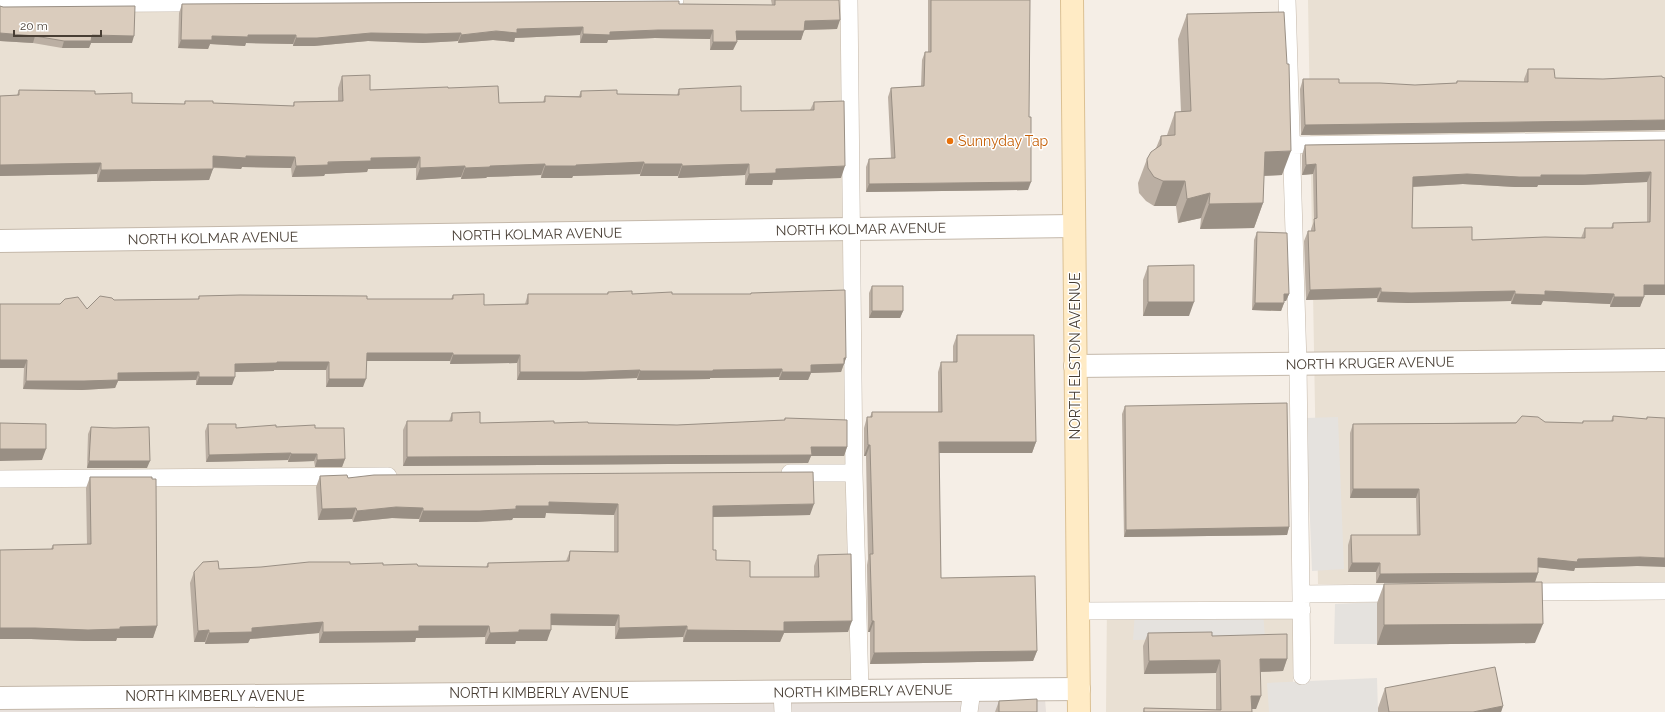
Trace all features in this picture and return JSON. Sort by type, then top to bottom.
[{"type":"main road","name":"NORTH ELSTON AVENUE","points":[[1072,0],[1079,712]]},
{"type":"street","name":"NORTH KOLMAR AVENUE","points":[[0,241],[1074,226]]},
{"type":"street","name":"NORTH KRUGER AVENUE","points":[[1076,366],[1665,360]]},
{"type":"street","name":"NORTH KIMBERLY AVENUE","points":[[0,698],[782,702],[860,690],[1079,689]]},
{"type":"lane","points":[[0,4],[675,0]]},
{"type":"lane","points":[[848,0],[854,473],[860,690]]},
{"type":"lane","points":[[1287,0],[1298,364],[1302,676]]},
{"type":"lane","points":[[1292,145],[1665,140]]},
{"type":"lane","points":[[774,473],[854,473]]},
{"type":"lane","points":[[0,479],[407,476]]},
{"type":"lane","points":[[1507,592],[1665,591]]},
{"type":"lane","points":[[1078,611],[1301,602],[1420,593]]},
{"type":"lane","points":[[969,712],[972,690]]},
{"type":"shaded area","points":[[0,0],[850,0],[853,701],[0,708]]},
{"type":"shaded area","points":[[1308,0],[1665,0],[1665,583],[1318,584]]},
{"type":"shaded area","points":[[1338,417],[1344,569],[1312,571],[1306,418]]},
{"type":"shaded area","points":[[1107,602],[1293,602],[1293,712],[1106,712]]},
{"type":"shaded area","points":[[1377,602],[1377,644],[1334,644],[1335,604]]},
{"type":"shaded area","points":[[1263,610],[1265,638],[1133,640],[1135,611]]},
{"type":"shaded area","points":[[1377,678],[1378,712],[1269,712],[1267,683]]},
{"type":"shaded area","points":[[1045,699],[1046,712],[0,712],[0,708]]},
{"type":"building","points":[[775,0],[839,0],[840,20],[805,21],[804,31],[736,31],[737,42],[713,42],[713,30],[610,32],[610,35],[583,34],[583,27],[517,29],[517,33],[496,31],[461,35],[461,33],[371,33],[317,38],[296,38],[296,35],[248,35],[248,37],[212,36],[212,40],[181,40],[182,4],[679,1],[679,4],[775,5]]},
{"type":"building","points":[[931,0],[1030,0],[1029,117],[1031,117],[1031,182],[869,184],[869,159],[895,158],[891,88],[924,86],[925,52],[931,52]]},
{"type":"building","points":[[0,6],[135,6],[134,36],[92,35],[91,41],[64,41],[35,36],[0,33]]},
{"type":"building","points":[[1284,12],[1287,64],[1289,64],[1291,151],[1265,152],[1263,203],[1209,204],[1210,193],[1187,199],[1185,181],[1163,181],[1154,177],[1148,168],[1147,159],[1151,152],[1161,145],[1161,136],[1175,135],[1175,112],[1191,111],[1187,14]]},
{"type":"building","points":[[1528,69],[1554,69],[1555,78],[1603,79],[1662,76],[1665,78],[1665,120],[1305,125],[1303,79],[1339,79],[1339,83],[1415,85],[1457,83],[1457,81],[1528,82]]},
{"type":"building","points":[[370,75],[370,90],[498,86],[499,103],[545,102],[545,96],[581,97],[581,91],[617,90],[617,94],[679,95],[679,89],[741,86],[741,111],[814,110],[814,102],[844,101],[845,166],[776,169],[776,173],[749,174],[749,164],[682,166],[682,164],[644,164],[644,162],[576,166],[545,166],[545,164],[465,168],[465,166],[420,168],[420,157],[371,158],[371,161],[328,162],[328,165],[296,166],[295,157],[246,156],[246,158],[213,156],[213,169],[101,170],[101,163],[0,165],[0,96],[19,95],[19,90],[95,91],[95,94],[132,93],[132,103],[185,104],[185,101],[213,101],[213,103],[294,106],[294,102],[343,101],[342,76]]},
{"type":"building","points":[[1665,140],[1665,285],[1644,285],[1644,297],[1614,297],[1614,294],[1545,291],[1545,295],[1515,294],[1515,291],[1411,293],[1381,292],[1381,288],[1310,290],[1308,231],[1315,231],[1314,219],[1317,218],[1316,164],[1306,165],[1305,145]],"holes":[[[1651,172],[1650,222],[1613,223],[1613,228],[1585,228],[1585,238],[1545,237],[1472,240],[1472,227],[1412,228],[1413,177],[1467,174],[1541,177],[1541,175]]]},
{"type":"building","points":[[1257,232],[1287,233],[1289,294],[1284,294],[1284,303],[1255,303]]},
{"type":"building","points":[[1194,265],[1194,302],[1148,302],[1148,266]]},
{"type":"building","points":[[872,286],[903,286],[903,311],[872,311]]},
{"type":"building","points":[[845,290],[846,358],[844,358],[844,364],[811,365],[811,372],[782,372],[782,369],[713,371],[640,370],[520,372],[520,355],[367,353],[366,379],[329,379],[329,362],[277,362],[235,364],[235,377],[199,377],[199,372],[118,373],[118,380],[26,381],[27,360],[0,360],[0,304],[60,304],[65,299],[78,297],[87,309],[100,296],[112,298],[114,300],[199,299],[199,296],[240,295],[367,296],[367,299],[453,299],[453,295],[484,294],[484,305],[528,304],[528,294],[608,294],[608,292],[632,291],[632,294],[672,292],[672,294],[751,294]]},
{"type":"building","points":[[957,335],[1034,335],[1036,442],[939,442],[941,578],[1035,576],[1037,651],[874,653],[874,621],[872,621],[870,554],[873,554],[870,445],[868,445],[867,417],[872,417],[872,412],[942,412],[941,362],[957,362]]},
{"type":"building","points":[[1287,403],[1289,527],[1126,530],[1125,406]]},
{"type":"building","points":[[480,412],[480,423],[554,421],[554,423],[588,422],[677,425],[785,420],[785,418],[847,420],[847,447],[811,447],[812,455],[407,457],[407,421],[452,421],[452,413]]},
{"type":"building","points":[[1522,416],[1538,417],[1545,422],[1583,423],[1583,421],[1613,421],[1613,416],[1647,419],[1647,417],[1665,418],[1665,558],[1640,557],[1578,559],[1577,562],[1538,558],[1538,573],[1380,574],[1380,563],[1352,563],[1351,535],[1420,535],[1419,489],[1353,489],[1353,424],[1516,423]]},
{"type":"building","points":[[0,423],[46,424],[46,449],[0,449]]},
{"type":"building","points":[[208,424],[236,424],[236,428],[276,425],[276,427],[315,425],[315,428],[344,428],[345,459],[317,460],[317,454],[291,453],[209,455]]},
{"type":"building","points":[[91,427],[149,427],[150,461],[89,461]]},
{"type":"building","points":[[813,472],[814,504],[713,506],[713,550],[716,550],[716,560],[750,561],[750,577],[819,577],[818,555],[851,554],[852,621],[784,622],[784,631],[687,630],[687,626],[619,628],[619,615],[551,614],[551,630],[519,630],[519,632],[490,633],[489,626],[419,626],[419,631],[323,632],[323,622],[252,628],[252,632],[209,633],[209,630],[198,631],[194,572],[203,562],[218,561],[219,569],[261,567],[309,562],[488,567],[488,563],[569,561],[570,551],[618,552],[618,504],[549,502],[549,506],[516,506],[516,509],[480,511],[423,511],[423,508],[396,507],[357,511],[356,508],[322,509],[320,476],[347,475],[348,478],[374,475]]},
{"type":"building","points":[[90,477],[152,477],[152,479],[156,479],[157,626],[88,630],[0,628],[0,550],[53,549],[53,545],[91,544]]},
{"type":"building","points":[[1542,582],[1543,624],[1384,625],[1384,584]]},
{"type":"building","points":[[1212,632],[1212,636],[1287,634],[1287,659],[1260,659],[1261,696],[1251,696],[1252,712],[1144,712],[1144,708],[1221,710],[1220,660],[1149,661],[1148,633]]},
{"type":"building","points":[[1495,667],[1503,706],[1473,712],[1389,712],[1385,688]]},
{"type":"building","points":[[1037,699],[1037,712],[999,712],[999,701]]},
{"type":"place","name":"Sunnyday Tap","points":[[950,141]]}]
